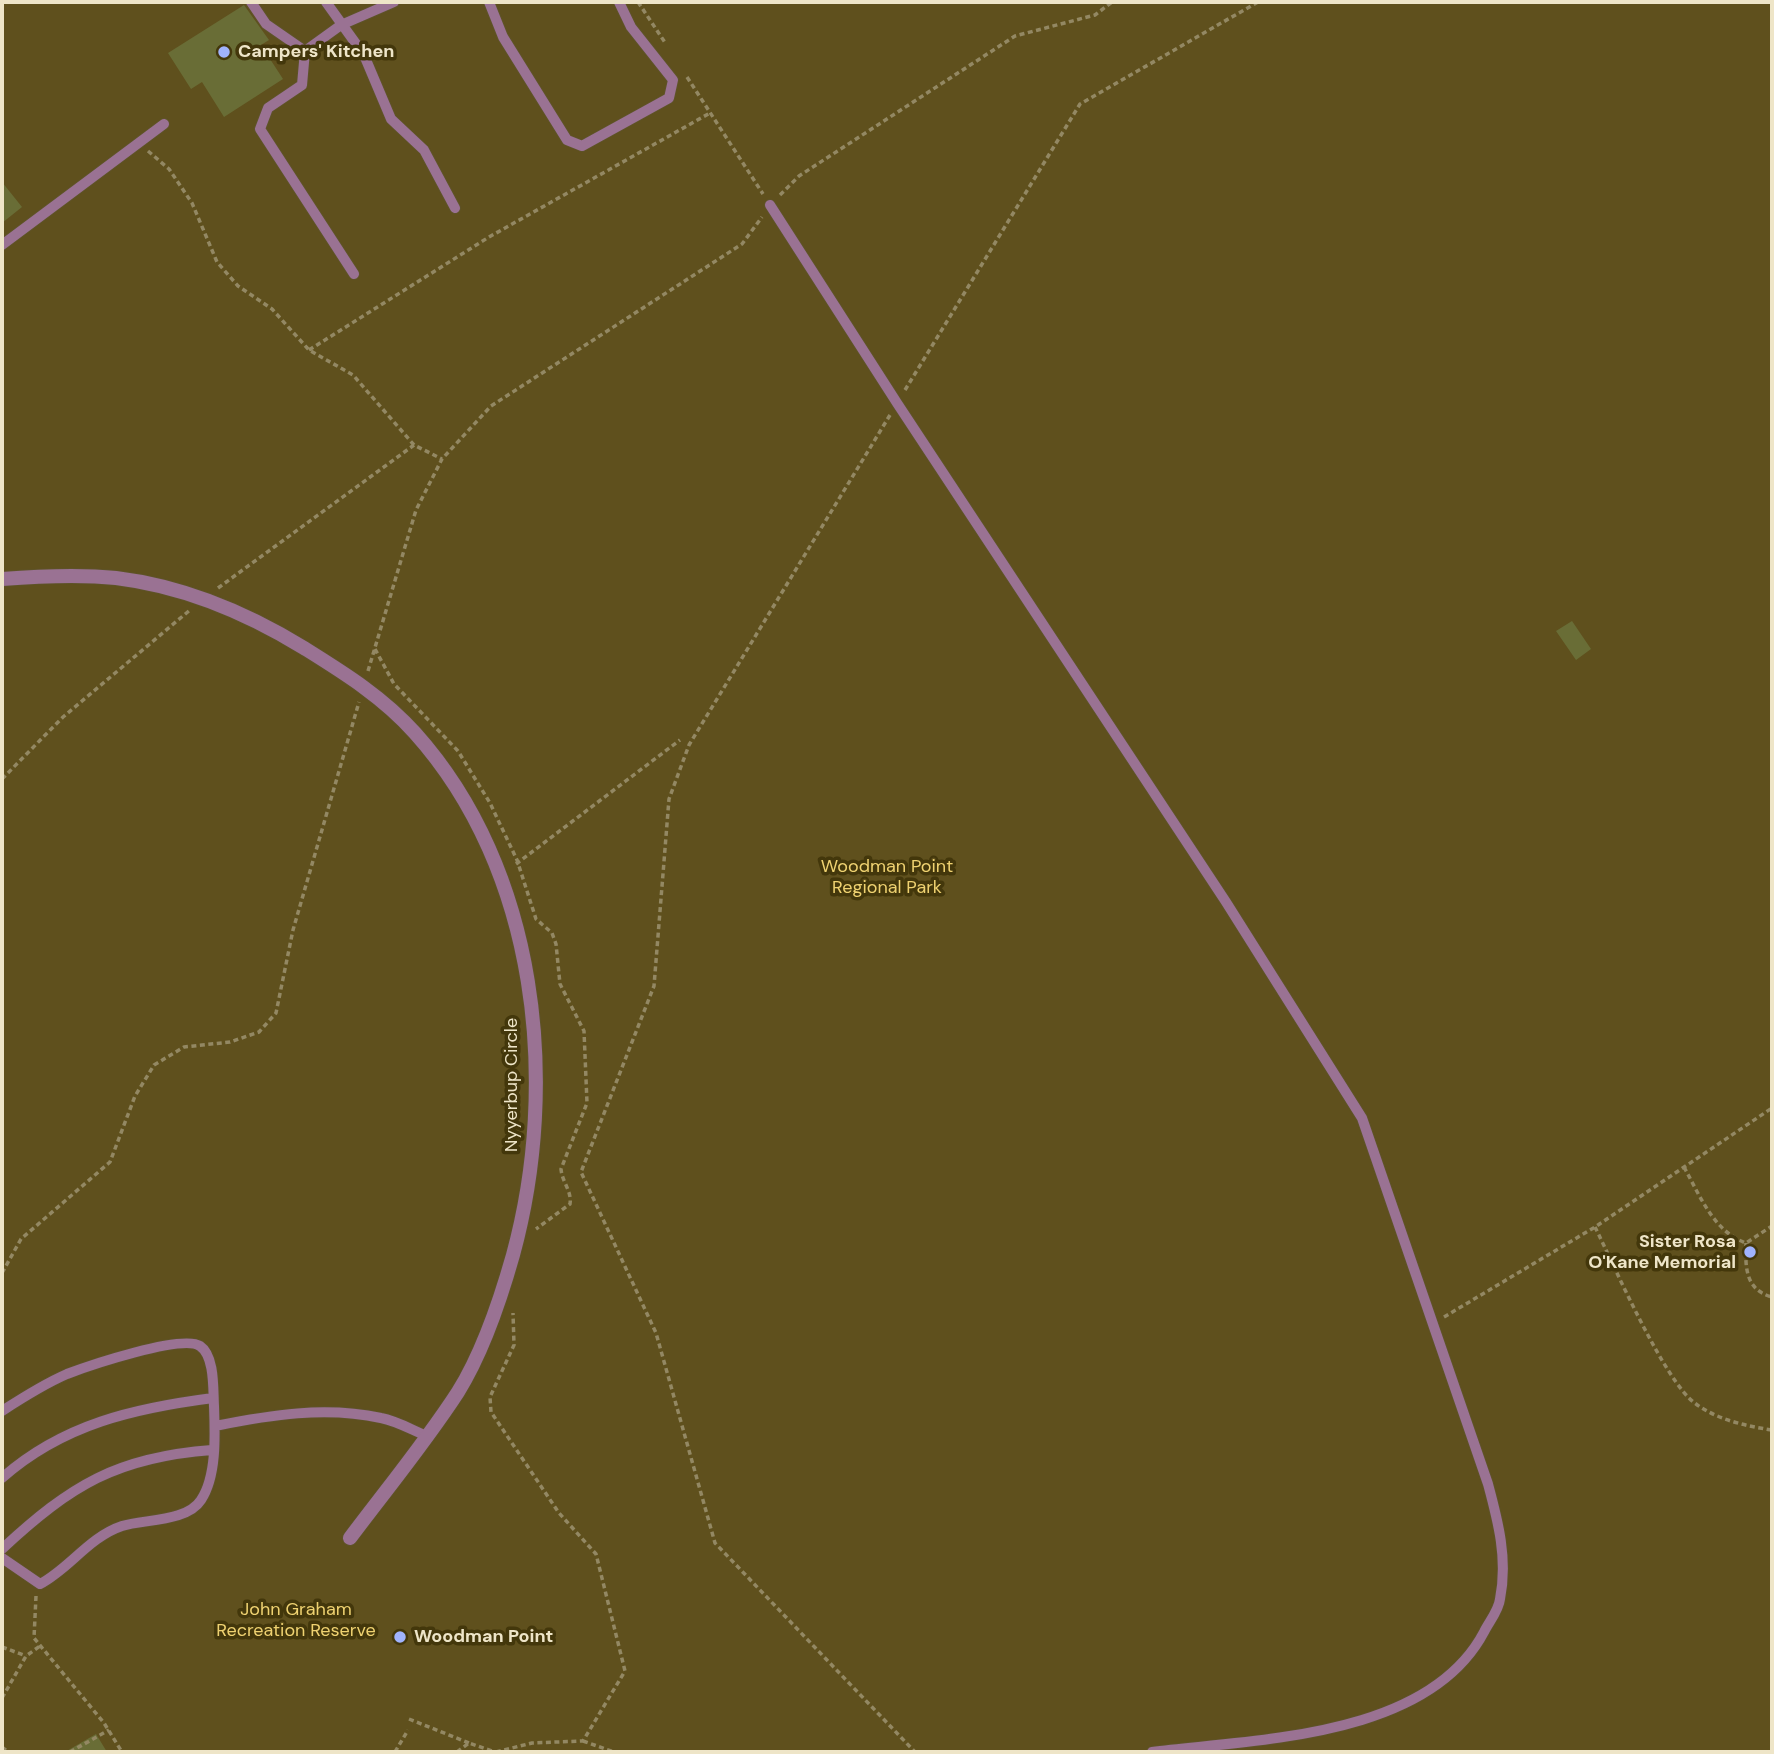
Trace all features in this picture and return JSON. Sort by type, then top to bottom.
[{"type":"street","name":"Nyyerbup Circle","points":[[2,579],[59,575],[118,578],[204,598],[272,628],[364,685],[416,734],[471,812],[498,871],[517,930],[533,1018],[536,1085],[532,1172],[513,1256],[489,1328],[460,1389],[350,1538]]},
{"type":"lane","points":[[251,2],[266,24],[305,51]]},
{"type":"lane","points":[[326,2],[364,55],[391,119],[424,150],[455,208]]},
{"type":"lane","points":[[354,274],[260,129],[268,108],[302,85],[305,51],[341,25],[394,2]]},
{"type":"lane","points":[[489,2],[503,37],[567,140],[582,146],[669,98],[673,80],[631,27],[619,2]]},
{"type":"lane","points":[[2,245],[164,124]]},
{"type":"lane","points":[[770,205],[1218,891],[1362,1118],[1434,1324],[1502,1536],[1500,1601],[1476,1647],[1433,1689],[1383,1713],[1322,1730],[1152,1752]]},
{"type":"lane","points":[[2,1411],[65,1375],[132,1352],[187,1342],[200,1346],[209,1357],[215,1426],[210,1480],[201,1502],[183,1513],[120,1527],[88,1545],[40,1584],[2,1558]]},
{"type":"lane","points":[[2,1478],[46,1444],[91,1423],[147,1406],[213,1398]]},
{"type":"lane","points":[[215,1426],[277,1414],[349,1413],[384,1419],[427,1436]]},
{"type":"lane","points":[[2,1549],[38,1516],[78,1487],[120,1466],[170,1453],[212,1450]]},
{"type":"path","points":[[638,2],[667,46]]},
{"type":"path","points":[[2,1273],[21,1239],[110,1162],[135,1096],[154,1065],[184,1047],[230,1042],[259,1032],[276,1013],[293,930],[416,510],[442,459],[491,406],[742,244],[770,205],[799,176],[1015,36],[1095,15],[1112,2]]},
{"type":"path","points":[[915,1752],[715,1544],[656,1333],[581,1172],[654,986],[669,799],[689,745],[1080,104],[1258,2]]},
{"type":"path","points":[[681,68],[770,205]]},
{"type":"path","points":[[309,350],[489,237],[710,113]]},
{"type":"path","points":[[139,143],[169,169],[192,203],[216,262],[238,286],[272,309],[309,350],[353,375],[414,445],[442,459]]},
{"type":"path","points":[[2,779],[63,717],[204,598],[414,445]]},
{"type":"path","points":[[498,871],[518,863],[680,740]]},
{"type":"path","points":[[1434,1324],[1595,1227],[1772,1108]]},
{"type":"path","points":[[1684,1167],[1713,1218],[1731,1238],[1746,1243]]},
{"type":"path","points":[[1746,1243],[1772,1226]]},
{"type":"path","points":[[1595,1227],[1663,1362],[1695,1404],[1739,1424],[1772,1430]]},
{"type":"path","points":[[1746,1243],[1749,1282],[1758,1293],[1772,1297]]},
{"type":"path","points":[[40,1584],[34,1638],[109,1730],[122,1752]]},
{"type":"path","points":[[2,1698],[26,1656],[40,1646]]},
{"type":"path","points":[[2,1647],[26,1656]]},
{"type":"path","points":[[409,1718],[495,1752]]},
{"type":"path","points":[[70,1752],[109,1730]]},
{"type":"path","points":[[395,1752],[408,1730]]},
{"type":"path","points":[[583,1741],[614,1752]]},
{"type":"path","points":[[457,1752],[469,1742]]},
{"type":"path","points":[[2,1747],[8,1752]]},
{"type":"green space","name":"Woodman Point Regional Park","points":[[2,2],[1772,2],[1772,1752],[2,1752]]},
{"type":"building","points":[[244,5],[269,40],[261,45],[283,79],[224,117],[202,82],[191,89],[168,53]]},
{"type":"building","points":[[2,182],[22,207],[2,223]]},
{"type":"building","points":[[1572,621],[1591,649],[1576,660],[1556,631]]},
{"type":"building","points":[[96,1734],[107,1752],[65,1752]]},
{"type":"place","name":"Campers' Kitchen","points":[[224,52]]},
{"type":"place","name":"Sister Rosa O'Kane Memorial","points":[[1750,1252]]},
{"type":"place","name":"Woodman Point","points":[[400,1637]]},
{"type":"park label","name":"John Graham Recreation Reserve","points":[[296,1620]]}]
